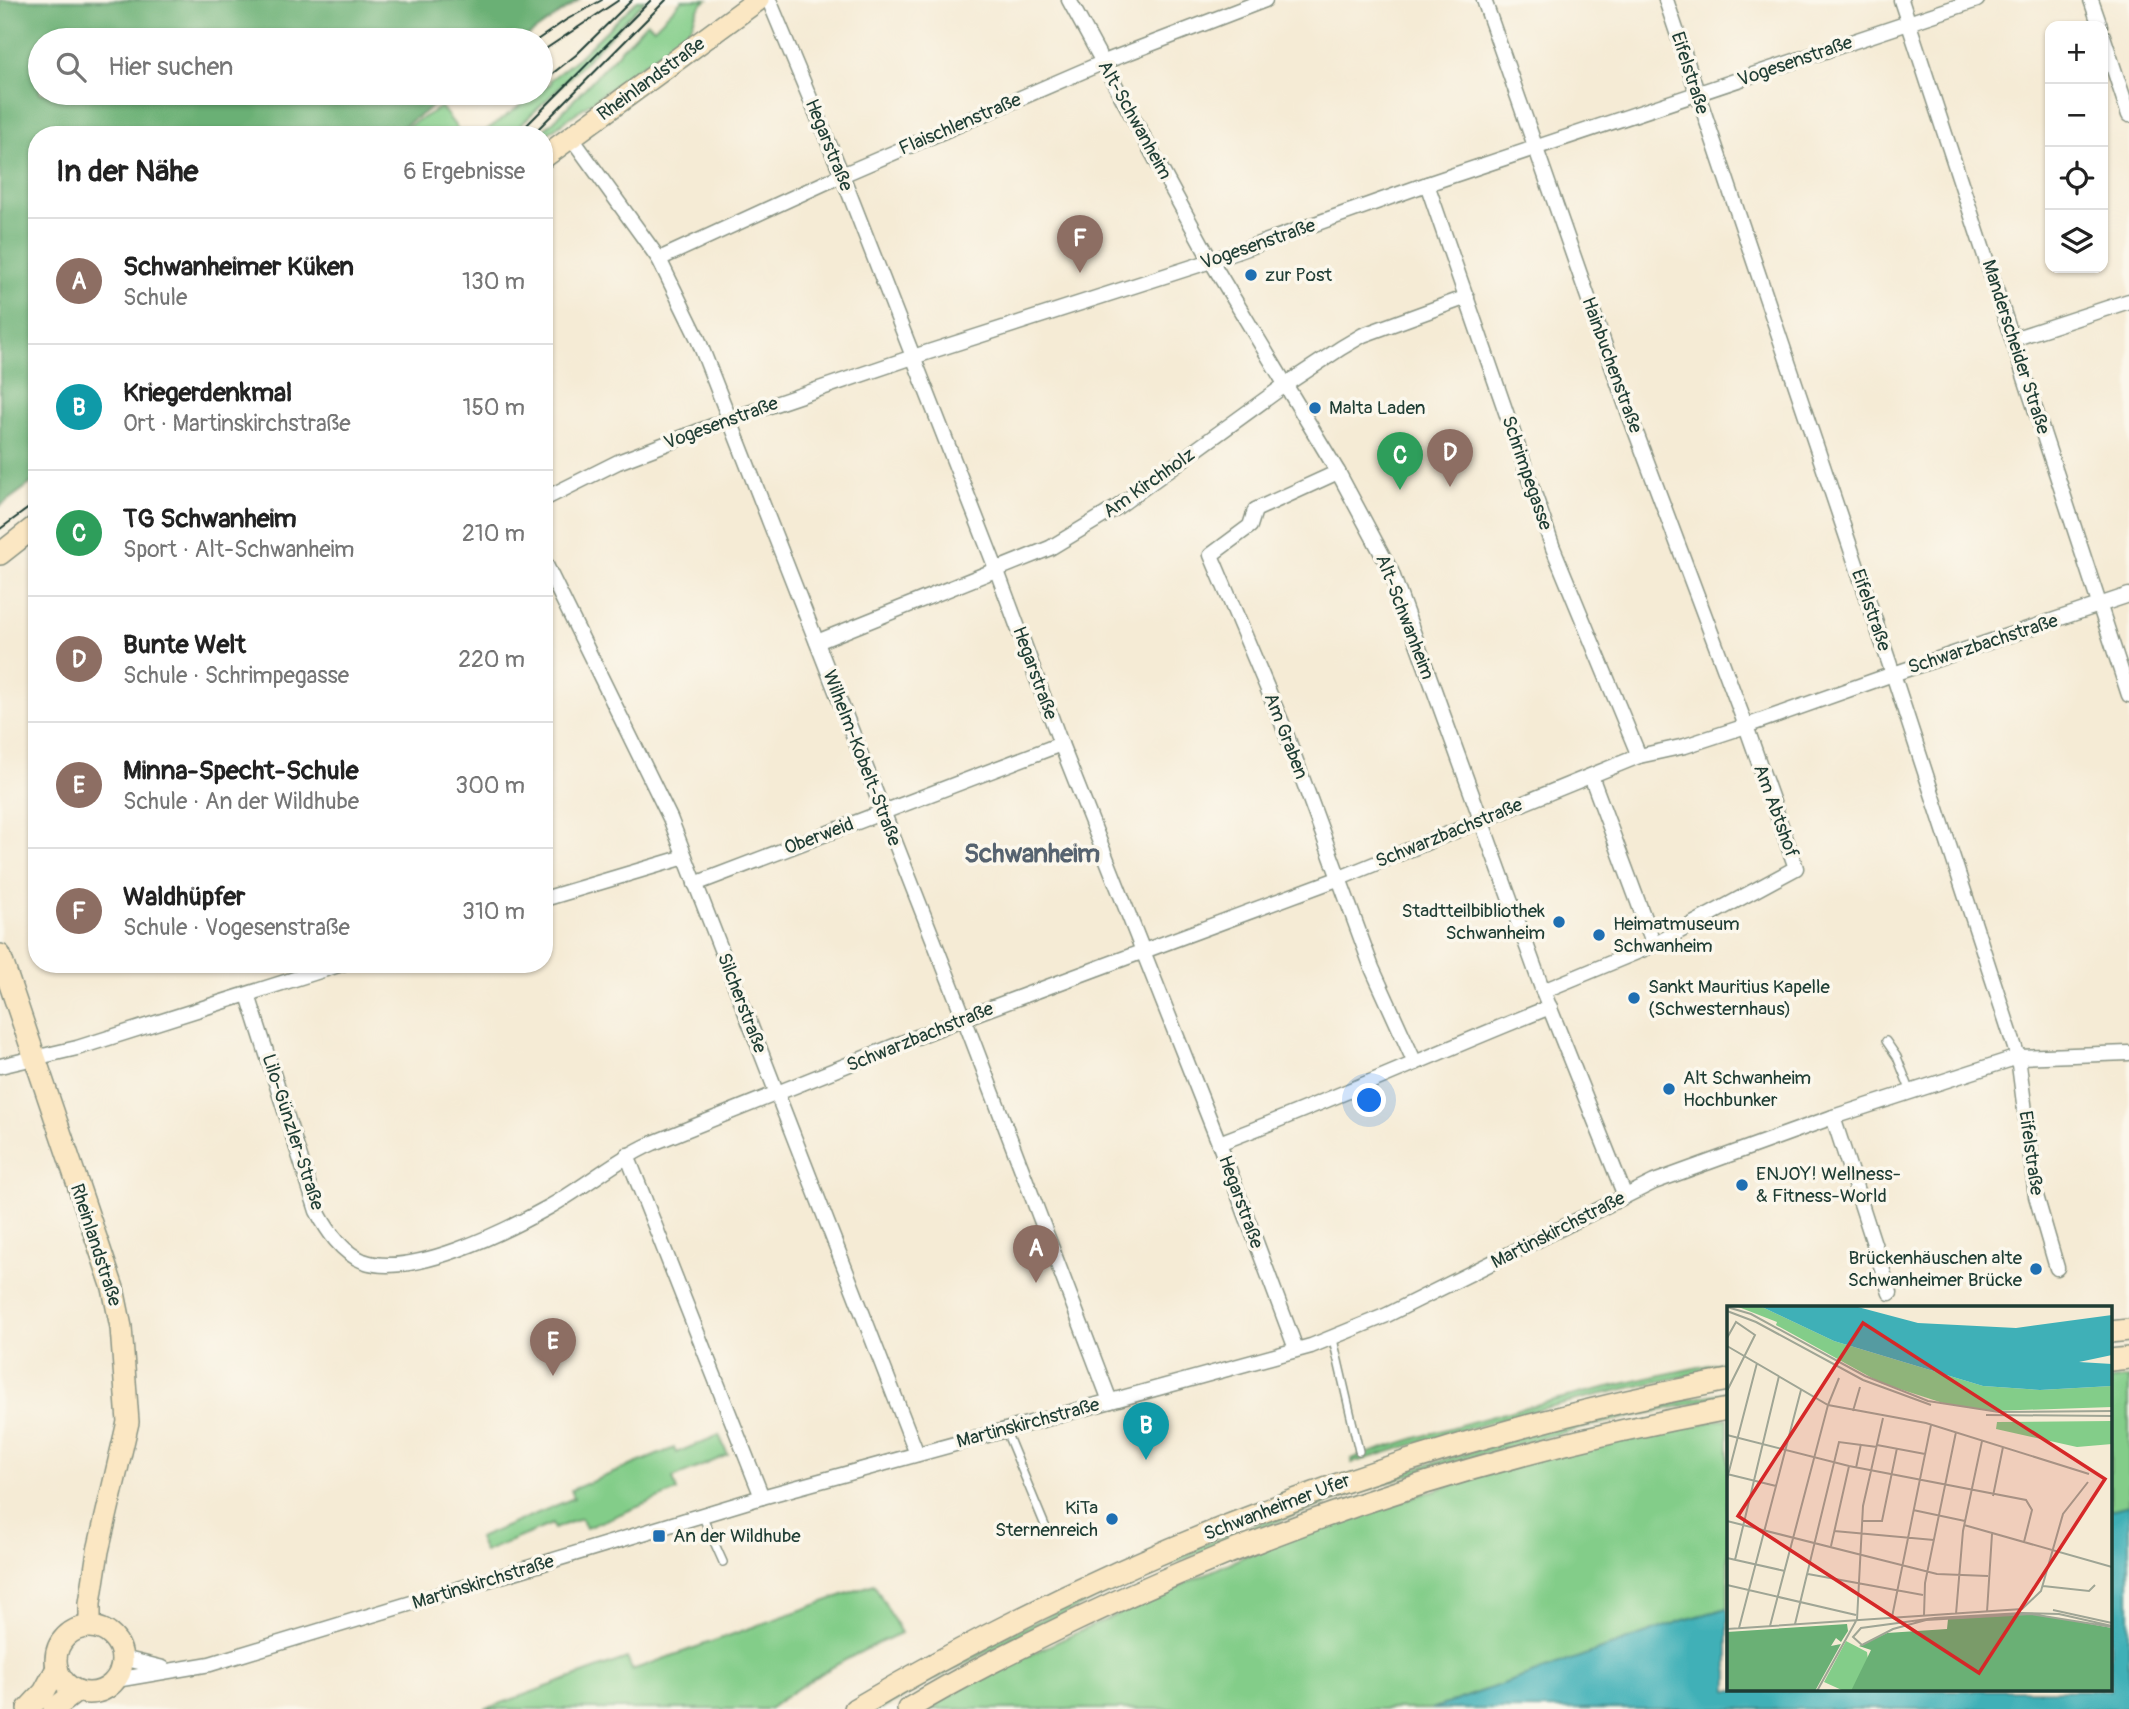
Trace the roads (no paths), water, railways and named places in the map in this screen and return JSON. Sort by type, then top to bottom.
[{"type":"main road","name":"Rheinlandstraße","points":[[553,150],[758,0]]},
{"type":"main road","points":[[0,554],[28,532]]},
{"type":"main road","name":"Rheinlandstraße","points":[[0,955],[113,1288],[121,1327],[128,1422],[99,1550],[90,1603],[90,1626]]},
{"type":"main road","name":"Schwanheimer Ufer","points":[[855,1709],[1008,1623],[1132,1564],[1274,1506],[1404,1460],[1537,1422],[1657,1393],[1727,1380]]},
{"type":"main road","name":"Schwanheimer Ufer","points":[[908,1709],[1020,1647],[1141,1590],[1281,1532],[1412,1486],[1543,1449],[1661,1421],[1727,1409]]},
{"type":"main road","points":[[90,1626],[100,1628],[116,1639],[123,1658],[116,1680],[108,1688],[98,1692],[77,1691],[61,1678],[56,1658],[63,1639],[70,1632],[90,1626]]},
{"type":"main road","points":[[28,1709],[44,1692],[57,1668]]},
{"type":"main road","points":[[54,1709],[77,1691]]},
{"type":"street","name":"Hegarstraße","points":[[769,0],[842,175],[997,571],[1060,744],[1219,1143],[1296,1349]]},
{"type":"street","name":"Alt-Schwanheim","points":[[1069,0],[1212,261],[1338,472],[1391,571],[1543,991],[1625,1196]]},
{"type":"street","name":"Flaischlenstraße","points":[[659,259],[842,175],[1104,62],[1265,0]]},
{"type":"street","name":"Hainbuchenstraße","points":[[1484,0],[1626,406],[1746,726]]},
{"type":"street","name":"Eifelstraße","points":[[1665,0],[1893,674],[2018,1057],[2036,1196],[2057,1268]]},
{"type":"street","name":"Manderscheider Straße","points":[[1901,0],[2129,695]]},
{"type":"street","name":"Vogesenstraße","points":[[553,494],[618,462],[728,420],[913,357],[1212,261],[1427,184],[1978,0]]},
{"type":"street","points":[[2091,0],[2098,21]]},
{"type":"street","points":[[2108,51],[2129,116]]},
{"type":"street","name":"Wilhelm-Kobelt-Straße","points":[[571,137],[659,259],[698,340],[964,1018],[1110,1401]]},
{"type":"street","name":"Schrimpegasse","points":[[1427,184],[1553,548],[1639,756]]},
{"type":"street","name":"Am Kirchholz","points":[[817,642],[1050,548],[1116,508],[1285,385],[1363,335],[1467,297]]},
{"type":"street","points":[[2013,339],[2129,301]]},
{"type":"street","name":"Am Graben","points":[[1338,472],[1255,510],[1250,526],[1211,555],[1282,723],[1372,968],[1415,1063]]},
{"type":"street","name":"Silcherstraße","points":[[553,579],[670,818],[917,1454]]},
{"type":"street","name":"Schwarzbachstraße","points":[[778,1095],[964,1018],[1340,878],[1639,756],[1685,746],[1746,726],[2129,595]]},
{"type":"street","name":"Am Abtshof","points":[[1543,991],[1654,944],[1797,868],[1746,726]]},
{"type":"street","name":"Oberweid","points":[[695,884],[1060,744]]},
{"type":"street","points":[[1591,776],[1654,944]]},
{"type":"street","points":[[553,896],[685,858]]},
{"type":"street","points":[[0,1066],[77,1048],[315,973]]},
{"type":"street","name":"Lilo-Günzler-Straße","points":[[248,995],[317,1211],[326,1229],[343,1247],[361,1260],[378,1265],[406,1265],[468,1245],[549,1207],[627,1155],[778,1095]]},
{"type":"street","points":[[1219,1143],[1355,1090],[1550,1006]]},
{"type":"street","name":"Martinskirchstraße","points":[[116,1680],[210,1664],[762,1497],[1333,1339],[1425,1297],[1654,1182],[1833,1117],[2018,1057],[2129,1053]]},
{"type":"street","points":[[1833,1117],[1890,1293]]},
{"type":"street","points":[[627,1155],[762,1497]]},
{"type":"street","name":"Martinskirchstraße","points":[[123,1658],[172,1669]]},
{"type":"lane","points":[[1886,1041],[1897,1057],[1911,1093]]},
{"type":"lane","points":[[1333,1339],[1359,1451]]},
{"type":"lane","points":[[1005,1429],[1046,1528]]},
{"type":"lane","points":[[702,1515],[723,1562]]},
{"type":"water","points":[[2129,1505],[2129,1709],[1432,1709],[1684,1620],[1727,1608],[1727,1692],[2112,1692],[2112,1509]]},
{"type":"tram line","points":[[553,29],[602,0]]},
{"type":"tram line","points":[[553,44],[619,0]]},
{"type":"tram line","points":[[553,73],[576,55],[632,0]]},
{"type":"tram line","points":[[553,99],[651,0]]},
{"type":"tram line","points":[[541,126],[666,0]]},
{"type":"tram line","points":[[526,126],[547,105]]},
{"type":"tram line","points":[[0,529],[28,509]]},
{"type":"place","name":"Waldhüpfer","points":[[1080,273]]},
{"type":"place","name":"zur Post","points":[[1251,275]]},
{"type":"place","name":"Malta Laden","points":[[1315,408]]},
{"type":"place","name":"Bunte Welt","points":[[1450,487]]},
{"type":"place","name":"TG Schwanheim","points":[[1400,490]]},
{"type":"place","name":"Stadtteilbibliothek Schwanheim","points":[[1559,922]]},
{"type":"place","name":"Heimatmuseum Schwanheim","points":[[1599,935]]},
{"type":"place","name":"Sankt Mauritius Kapelle (Schwesternhaus)","points":[[1634,998]]},
{"type":"place","name":"Alt Schwanheim Hochbunker","points":[[1669,1089]]},
{"type":"place","name":"ENJOY! Wellness- & Fitness-World","points":[[1742,1185]]},
{"type":"place","name":"Brückenhäuschen alte Schwanheimer Brücke","points":[[2036,1269]]},
{"type":"place","name":"Schwanheimer Küken","points":[[1036,1283]]},
{"type":"place","name":"Minna-Specht-Schule","points":[[553,1376]]},
{"type":"place","name":"Kriegerdenkmal","points":[[1146,1460]]},
{"type":"place","name":"KiTa Sternenreich","points":[[1112,1519]]},
{"type":"place","name":"An der Wildhube","points":[[659,1536]]},
{"type":"district","name":"Schwanheim","points":[[1032,854]]}]
